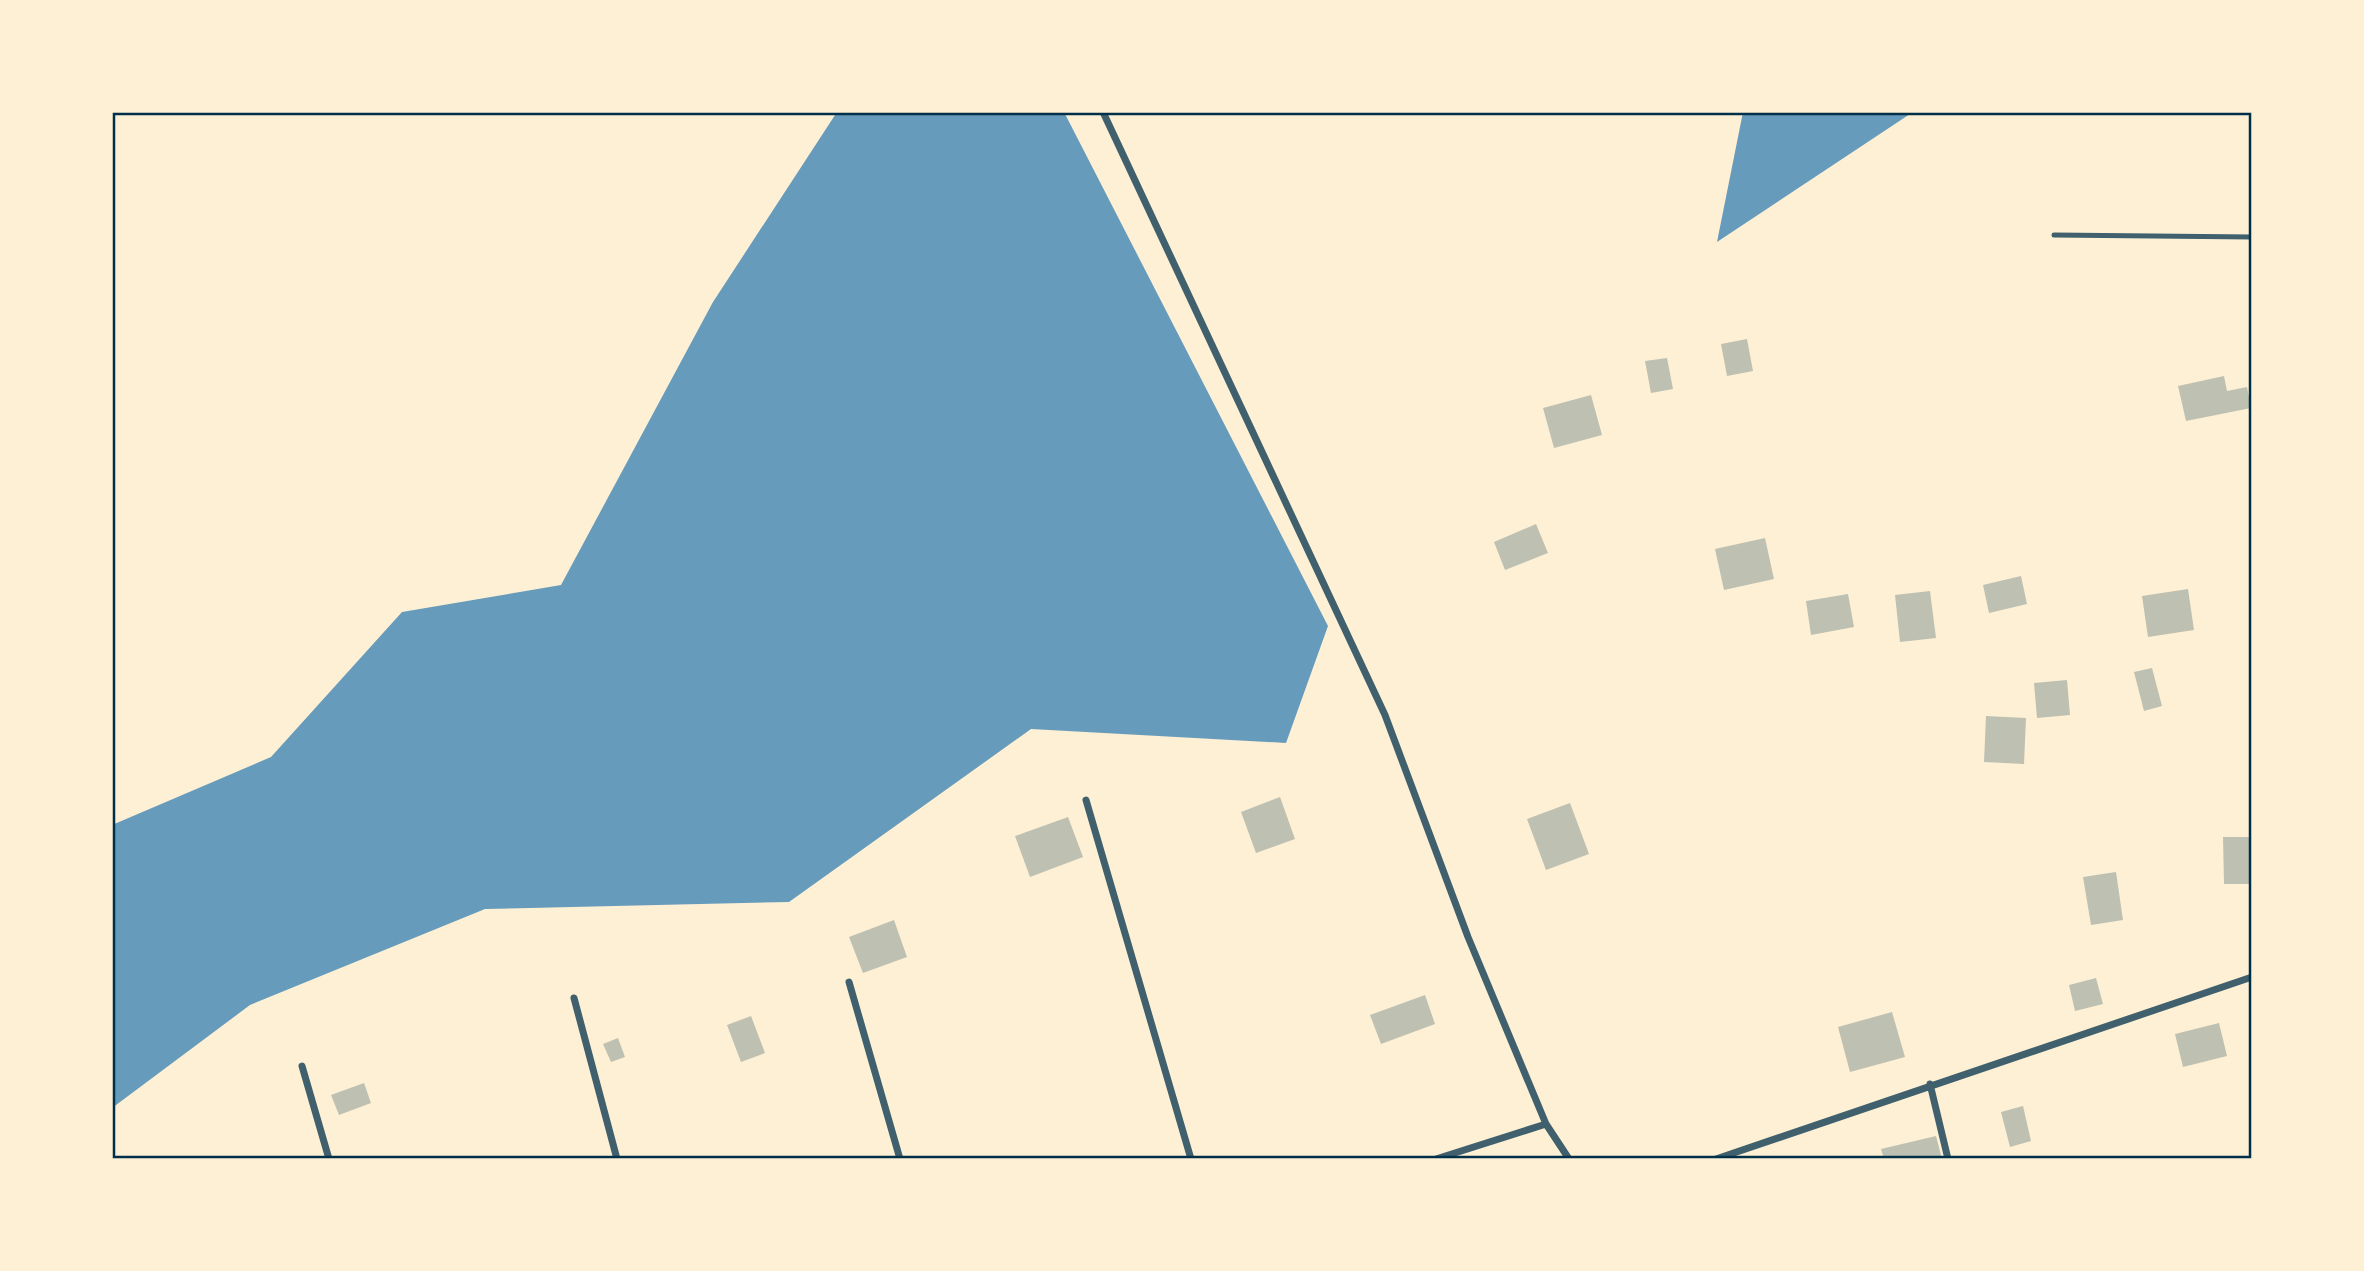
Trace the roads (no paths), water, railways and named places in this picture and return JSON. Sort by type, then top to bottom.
[{"type":"street","points":[[1103,112],[1385,715],[1468,937],[1546,1124],[1569,1159]]},
{"type":"street","points":[[1086,800],[1191,1159]]},
{"type":"street","points":[[1716,1159],[1930,1084],[2252,977]]},
{"type":"street","points":[[849,982],[900,1159]]},
{"type":"street","points":[[574,998],[617,1159]]},
{"type":"street","points":[[302,1066],[329,1159]]},
{"type":"street","points":[[1930,1084],[1948,1159]]},
{"type":"street","points":[[1436,1159],[1546,1124]]},
{"type":"lane","points":[[2053,235],[2252,237]]},
{"type":"water","points":[[837,112],[1064,112],[1328,626],[1286,743],[1031,729],[789,902],[485,909],[250,1005],[112,1108],[112,825],[271,757],[402,612],[561,585],[713,302]]},
{"type":"water","points":[[1743,112],[1913,112],[1717,242]]}]
